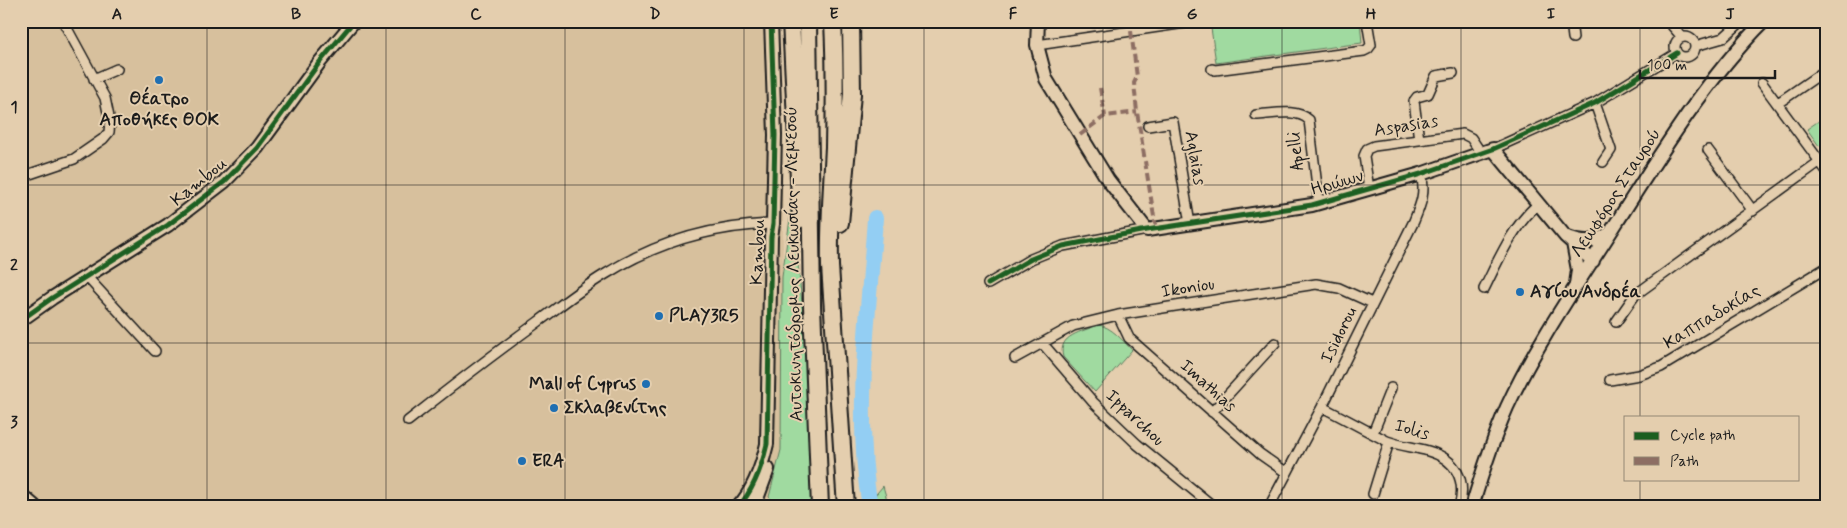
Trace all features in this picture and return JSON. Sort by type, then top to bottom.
[{"type":"highway","points":[[791,21],[802,229],[812,305]]},
{"type":"highway","name":"Αυτοκινητόδρομος Λευκωσίας - Λεμεσού","points":[[808,21],[812,305],[820,507]]},
{"type":"highway","points":[[833,21],[834,146],[830,239],[834,335],[846,507]]},
{"type":"highway","points":[[834,335],[838,236],[852,94],[851,21]]},
{"type":"main road","points":[[21,496],[34,507]]},
{"type":"street","points":[[21,177],[74,159],[103,139],[109,132],[110,122],[105,98],[63,21]]},
{"type":"street","name":"Kambou","points":[[738,507],[751,489],[764,460],[767,444],[775,136],[771,21]]},
{"type":"street","points":[[1038,21],[1037,45],[1046,79],[1108,180],[1146,230]]},
{"type":"street","points":[[1212,68],[1215,70],[1364,51],[1371,45],[1367,21]]},
{"type":"street","points":[[1571,21],[1573,38]]},
{"type":"street","points":[[1668,21],[1682,38],[1692,40],[1695,46],[1694,52],[1689,56],[1682,57],[1677,53],[1675,44],[1682,38]]},
{"type":"street","points":[[1695,46],[1723,38],[1742,21]]},
{"type":"street","name":"Λεωφόρος Σταυρού","points":[[1472,507],[1484,466],[1508,407],[1545,338],[1645,178],[1708,86],[1747,38],[1764,21]]},
{"type":"street","name":"Kambou","points":[[21,320],[52,298],[168,225],[200,202],[230,176],[257,148],[322,59],[353,22]]},
{"type":"street","points":[[1037,45],[1192,22]]},
{"type":"street","name":"Ηρώων","points":[[988,284],[1031,259],[1063,246],[1146,230],[1318,203],[1421,174],[1487,151],[1595,103],[1677,53]]},
{"type":"street","points":[[94,78],[116,69]]},
{"type":"street","points":[[1778,103],[1826,70]]},
{"type":"street","points":[[1419,140],[1414,101],[1417,97],[1428,94],[1436,76],[1453,73]]},
{"type":"street","points":[[1762,83],[1826,170]]},
{"type":"street","points":[[1595,103],[1611,150],[1603,162]]},
{"type":"street","name":"Apelli","points":[[1256,115],[1297,113],[1304,115],[1309,120],[1318,203]]},
{"type":"street","name":"Aglaias","points":[[1148,126],[1173,122],[1190,224]]},
{"type":"street","name":"Aspasias","points":[[1369,189],[1364,156],[1368,149],[1374,146],[1463,134],[1487,151]]},
{"type":"street","points":[[1708,150],[1753,211]]},
{"type":"street","points":[[1487,151],[1569,239],[1593,261]]},
{"type":"street","points":[[1616,322],[1636,295],[1819,162]]},
{"type":"street","name":"Isidorou","points":[[1269,507],[1322,407],[1421,204],[1424,186],[1421,174]]},
{"type":"street","points":[[1484,289],[1514,230],[1538,204]]},
{"type":"street","points":[[408,421],[472,369],[604,275],[657,248],[706,232],[740,226],[773,224]]},
{"type":"street","name":"Kambou","points":[[754,507],[771,460],[773,435],[776,240],[773,224]]},
{"type":"street","points":[[1569,239],[1584,242],[1591,241],[1611,232]]},
{"type":"street","points":[[1569,239],[1578,270],[1576,288]]},
{"type":"street","name":"Καππαδοκίας","points":[[1610,380],[1639,376],[1660,367],[1826,268]]},
{"type":"street","points":[[87,277],[155,351]]},
{"type":"street","name":"Ikoniou","points":[[1015,358],[1073,326],[1118,315],[1316,284],[1339,288],[1372,303]]},
{"type":"street","name":"Imathias","points":[[1118,315],[1129,338],[1260,454],[1287,473]]},
{"type":"street","points":[[1212,412],[1275,343]]},
{"type":"street","name":"Ipparchou","points":[[1043,344],[1093,402],[1137,444],[1214,507]]},
{"type":"street","points":[[1372,433],[1392,388]]},
{"type":"street","name":"Iolis","points":[[1322,407],[1389,442],[1430,451],[1449,461],[1457,470],[1462,482],[1462,497],[1459,507]]},
{"type":"street","points":[[1373,494],[1389,442]]},
{"type":"shaded area","points":[[21,21],[778,21],[783,215],[781,450],[769,497],[779,507],[49,507],[21,488]]},
{"type":"green space","points":[[1210,21],[1360,21],[1362,43],[1216,63]]},
{"type":"green space","points":[[1826,116],[1826,142],[1819,146],[1807,129]]},
{"type":"green space","points":[[792,204],[807,353],[811,507],[779,507],[769,497],[781,450],[782,277]]},
{"type":"green space","points":[[1098,325],[1108,328],[1132,350],[1095,392],[1063,357],[1062,350],[1067,339],[1072,335]]},
{"type":"green space","points":[[883,486],[889,507],[865,507]]},
{"type":"waterway","points":[[870,507],[865,472],[863,399],[875,218]]},
{"type":"marked path","points":[[1131,31],[1137,77],[1134,83],[1137,112],[1156,229]]},
{"type":"marked path","points":[[1100,88],[1105,116]]},
{"type":"marked path","points":[[1080,135],[1105,116],[1137,112]]},
{"type":"cycle path","points":[[21,320],[52,298],[168,225],[224,182],[257,148],[319,63],[354,21]]},
{"type":"cycle path","points":[[738,507],[749,493],[757,477],[767,444],[775,135],[771,21]]},
{"type":"cycle path","points":[[988,284],[1031,259],[1063,246],[1147,230],[1312,205],[1421,174],[1493,149],[1595,103],[1677,53]]},
{"type":"place","name":"Θέατρο Αποθήκες ΘΟΚ","points":[[159,80]]},
{"type":"place","name":"Αγίου Ανδρέα","points":[[1520,292]]},
{"type":"place","name":"PLAY3R5","points":[[659,316]]},
{"type":"place","name":"Mall of Cyprus","points":[[646,384]]},
{"type":"place","name":"Σκλαβενίτης","points":[[554,408]]},
{"type":"place","name":"ERA","points":[[522,461]]}]
